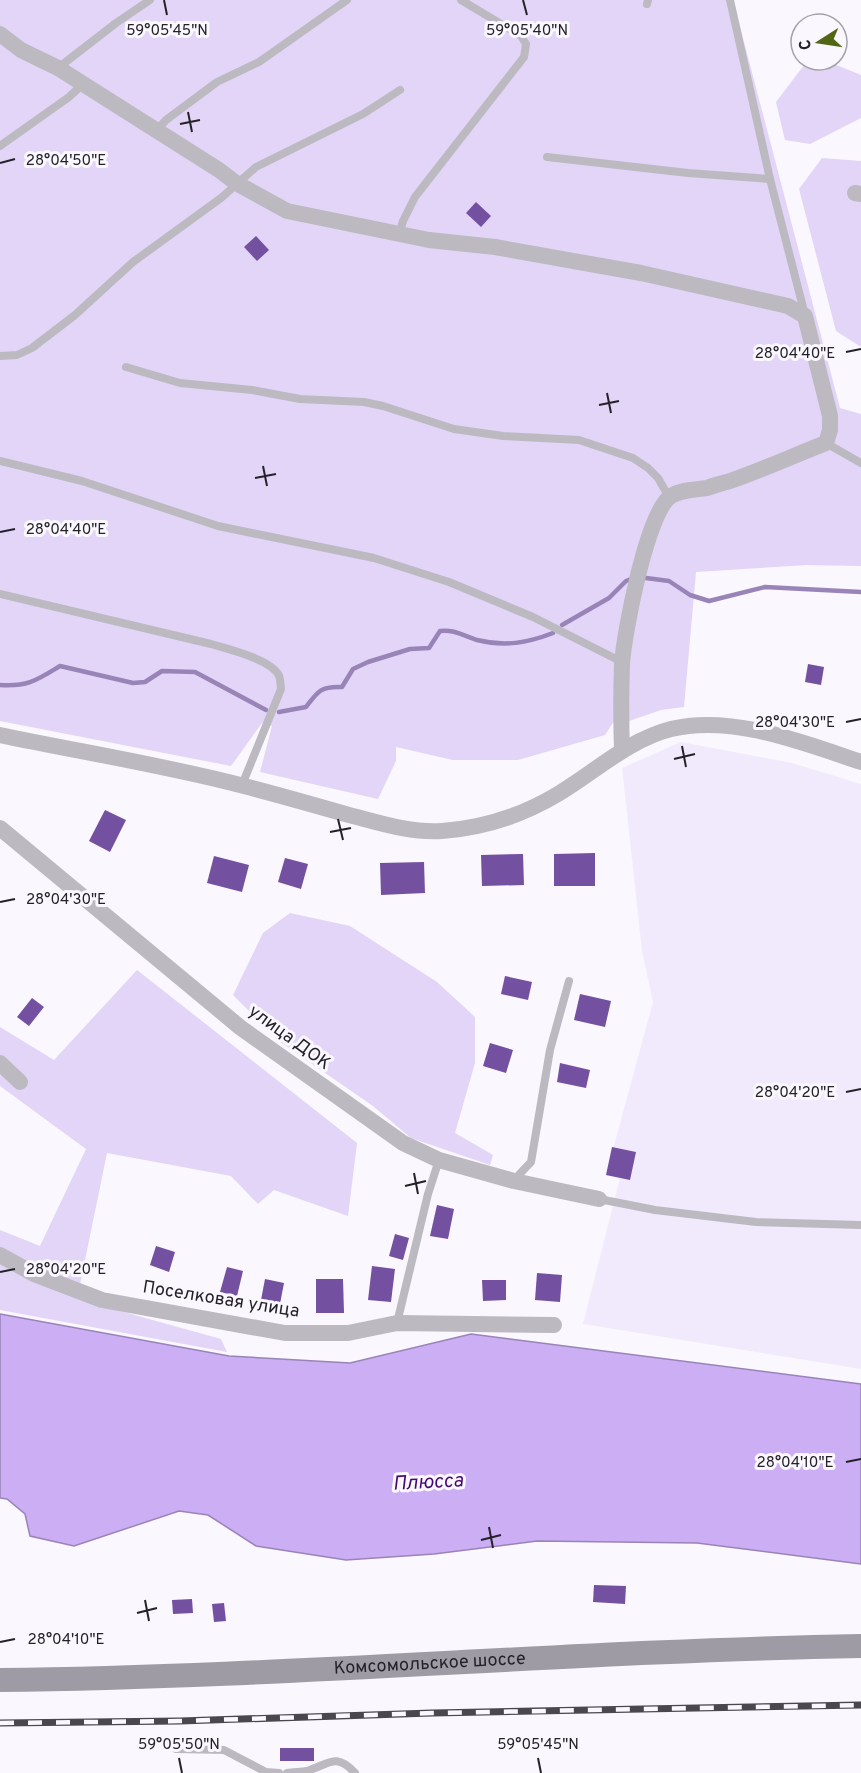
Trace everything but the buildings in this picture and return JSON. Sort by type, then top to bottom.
[{"type":"main road","name":"Комсомольское шоссе","points":[[0,1680],[270,1672],[765,1648],[861,1646]]},
{"type":"street","points":[[0,34],[21,50],[83,83],[236,183],[287,211],[429,240],[495,247],[641,273],[788,306],[805,316],[830,416],[830,430],[826,443],[733,480],[669,496],[658,513],[645,547],[622,662],[622,751]]},
{"type":"street","points":[[0,735],[242,785],[386,825],[418,831],[443,831],[495,822],[527,810],[557,795],[622,751],[648,737],[672,729],[699,726],[739,727],[799,742],[861,762]]},
{"type":"street","name":"улица ДОК","points":[[0,828],[241,1028],[403,1143],[439,1160],[514,1181],[599,1199]]},
{"type":"street","points":[[0,1063],[20,1082]]},
{"type":"street","name":"Поселковая улица","points":[[0,1255],[34,1274],[102,1300],[285,1333],[348,1333],[397,1323],[554,1325]]},
{"type":"lane","points":[[58,68],[150,0]]},
{"type":"lane","points":[[157,130],[166,120],[217,82],[259,62],[347,0]]},
{"type":"lane","points":[[399,234],[403,220],[416,197],[524,57],[526,44],[520,36],[461,0]]},
{"type":"lane","points":[[730,0],[770,179],[805,316]]},
{"type":"lane","points":[[0,146],[69,97],[83,83]]},
{"type":"lane","points":[[0,356],[17,355],[32,348],[75,315],[133,262],[222,198],[256,167],[363,114],[400,90]]},
{"type":"lane","points":[[547,157],[688,173],[770,179]]},
{"type":"lane","points":[[126,367],[180,383],[252,390],[300,399],[364,402],[454,429],[503,436],[579,440],[633,458],[658,478],[669,496]]},
{"type":"lane","points":[[826,443],[861,463]]},
{"type":"lane","points":[[0,461],[82,481],[218,526],[374,558],[427,575],[533,617],[622,662]]},
{"type":"lane","points":[[0,594],[211,644],[241,653],[273,668],[280,676],[280,689],[242,785]]},
{"type":"lane","points":[[514,1181],[531,1162],[550,1050],[568,981]]},
{"type":"lane","points":[[397,1323],[439,1160]]},
{"type":"lane","points":[[599,1199],[655,1210],[756,1222],[861,1225]]},
{"type":"lane","points":[[176,1749],[224,1750],[266,1772],[279,1773]]},
{"type":"lane","points":[[287,1773],[306,1771],[335,1760],[346,1763],[355,1773]]},
{"type":"shaded area","points":[[0,0],[733,0],[840,408],[861,414],[861,566],[807,565],[696,572],[684,707],[661,710],[629,721],[614,721],[605,735],[518,760],[453,760],[396,747],[396,761],[378,799],[260,772],[272,726],[262,723],[231,766],[0,721]]},
{"type":"shaded area","points":[[849,70],[861,75],[861,118],[810,144],[785,140],[776,102],[799,72],[849,72]]},
{"type":"shaded area","points":[[822,158],[861,161],[861,347],[836,331],[799,189]]},
{"type":"shaded area","points":[[681,742],[792,763],[861,784],[861,1369],[583,1324],[620,1178],[606,1175],[653,1002],[642,951],[622,768]]},
{"type":"shaded area","points":[[290,913],[350,926],[437,982],[475,1017],[475,1063],[455,1133],[493,1155],[490,1165],[411,1138],[373,1106],[279,1041],[233,995],[263,933]]},
{"type":"shaded area","points":[[137,970],[357,1143],[348,1216],[274,1190],[258,1204],[231,1176],[107,1153],[77,1299],[221,1339],[227,1352],[0,1310],[0,1230],[40,1246],[86,1149],[0,1086],[0,1027],[54,1060]]},
{"type":"water","name":"Плюсса","points":[[0,1314],[229,1356],[350,1363],[471,1334],[861,1384],[861,1564],[697,1543],[537,1541],[434,1554],[346,1560],[256,1546],[208,1515],[179,1511],[74,1546],[30,1536],[25,1514],[7,1499],[0,1498]]},
{"type":"waterway","points":[[646,578],[669,581],[690,595],[709,601],[765,587],[861,592]]},
{"type":"waterway","points":[[562,625],[609,598],[631,579]]},
{"type":"waterway","points":[[279,712],[306,707],[321,691],[329,687],[342,687],[353,669],[368,662],[410,649],[429,648],[440,631],[454,632],[487,642],[506,643],[525,641],[553,633]]},
{"type":"waterway","points":[[0,685],[32,682],[60,666],[133,683],[145,682],[162,671],[195,672],[266,710]]},
{"type":"railway","points":[[0,1723],[861,1705]]}]
